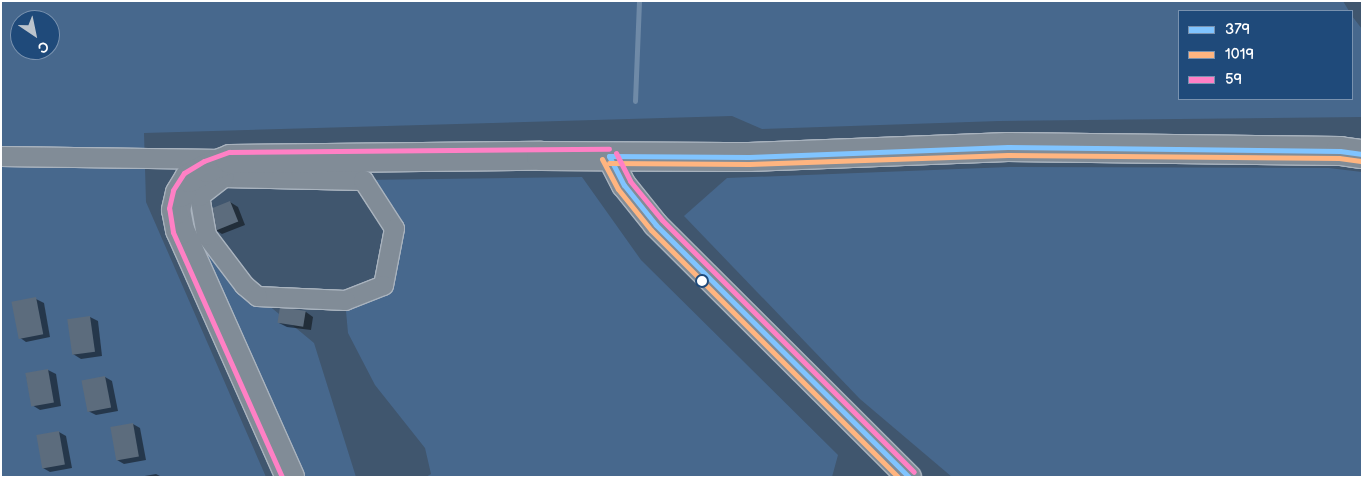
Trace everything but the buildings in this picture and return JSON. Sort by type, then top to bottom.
[{"type":"main road","points":[[290,477],[180,230],[176,210],[180,193],[189,178],[207,168],[230,159],[609,156],[749,157],[1008,147],[1340,151],[1362,154]]},
{"type":"street","points":[[1,156],[158,156],[230,159]]},
{"type":"street","points":[[609,156],[624,185],[656,225],[909,477]]},
{"type":"street","points":[[223,177],[363,180],[394,228],[383,285],[345,300],[257,296],[244,285],[206,235],[199,196],[223,177]]},
{"type":"shaded area","points":[[1,1],[1343,1],[1348,10],[1178,10],[1178,100],[1353,100],[1353,17],[1362,29],[1362,117],[999,121],[762,129],[732,116],[144,133],[146,202],[266,477],[1,477]]},
{"type":"shaded area","points":[[1009,167],[1329,168],[1362,172],[1362,477],[952,477],[860,399],[684,216],[727,178]]},
{"type":"shaded area","points":[[582,177],[641,260],[838,455],[832,477],[426,477],[431,474],[425,448],[375,385],[348,333],[345,300],[383,285],[394,229],[363,180]]},
{"type":"shaded area","points":[[189,232],[244,285],[314,343],[356,477],[302,477]]},
{"type":"waterway","points":[[635,101],[639,1]]},
{"type":"transit line","name":"379","points":[[609,156],[749,157],[1008,147],[1340,151],[1362,154]]},
{"type":"transit line","name":"59","points":[[282,477],[173,232],[169,208],[173,190],[184,173],[204,161],[229,152],[609,149]]},
{"type":"transit line","name":"59","points":[[616,153],[630,181],[662,220],[914,472]]},
{"type":"transit line","name":"1019","points":[[609,163],[749,164],[1008,155],[1339,158],[1361,161]]},
{"type":"transit line","name":"379","points":[[609,156],[624,185],[656,225],[909,477]]},
{"type":"transit line","name":"1019","points":[[602,159],[618,189],[651,230],[898,477]]}]
